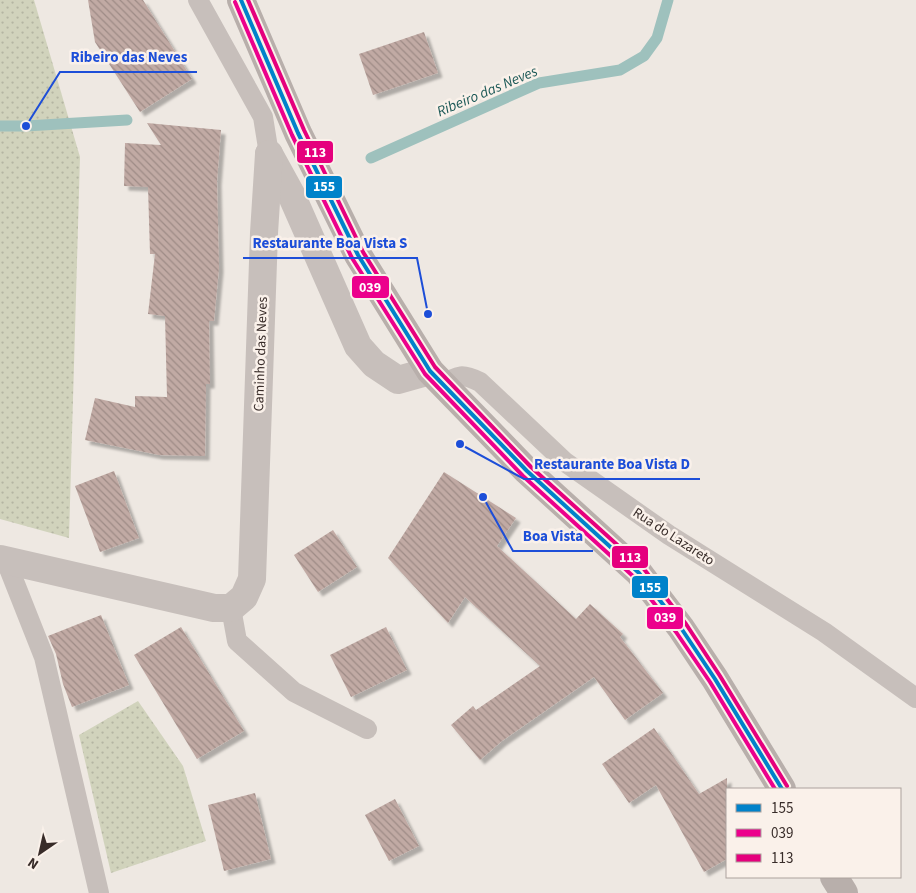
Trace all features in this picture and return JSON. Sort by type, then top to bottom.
[{"type":"main road","points":[[241,0],[298,133],[358,255],[436,378],[527,471],[639,573],[681,628],[781,788]]},
{"type":"main road","points":[[835,878],[844,893]]},
{"type":"street","points":[[269,154],[291,194],[358,346],[374,364],[398,380],[436,378]]},
{"type":"street","name":"Caminho das Neves","points":[[231,608],[244,597],[252,579],[264,233],[269,154]]},
{"type":"street","points":[[3,560],[214,608],[231,608]]},
{"type":"lane","points":[[198,0],[263,117],[269,154]]},
{"type":"lane","name":"Rua do Lazareto","points":[[436,378],[466,375],[480,382],[565,462],[669,535],[824,632],[916,698]]},
{"type":"lane","points":[[3,560],[44,657],[99,893]]},
{"type":"lane","points":[[231,608],[237,641],[294,692],[367,729]]},
{"type":"green space","points":[[0,0],[34,0],[80,157],[69,538],[0,519]]},
{"type":"green space","points":[[138,701],[183,766],[206,841],[111,873],[79,735]]},
{"type":"building","points":[[88,0],[143,0],[192,79],[140,112],[95,42]]},
{"type":"building","points":[[424,32],[438,73],[373,95],[359,54]]},
{"type":"building","points":[[147,123],[221,130],[217,181],[219,268],[214,321],[209,321],[210,384],[206,384],[205,456],[159,455],[85,440],[95,398],[135,407],[135,396],[167,397],[165,316],[148,314],[155,254],[150,254],[148,187],[124,186],[125,143],[161,145]]},
{"type":"building","points":[[114,471],[139,538],[100,552],[75,486]]},
{"type":"building","points":[[444,472],[516,518],[497,546],[576,619],[590,604],[623,634],[620,637],[663,693],[625,720],[594,677],[502,741],[480,760],[451,725],[473,706],[476,710],[540,666],[465,597],[448,623],[388,558]]},
{"type":"building","points":[[333,530],[357,567],[318,592],[294,555]]},
{"type":"building","points":[[101,615],[129,685],[72,707],[63,684],[56,654],[48,636]]},
{"type":"building","points":[[181,627],[244,731],[197,759],[134,655]]},
{"type":"building","points":[[386,627],[407,670],[351,697],[330,655]]},
{"type":"building","points":[[654,728],[699,794],[727,778],[726,860],[704,872],[656,785],[629,803],[602,764]]},
{"type":"building","points":[[255,793],[271,859],[224,871],[208,805]]},
{"type":"building","points":[[395,799],[419,846],[389,861],[365,815]]},
{"type":"waterway","name":"Ribeiro das Neves","points":[[371,158],[539,83],[620,70],[644,56],[657,38],[668,0]]},
{"type":"waterway","name":"Ribeiro das Neves","points":[[0,126],[127,120]]},
{"type":"transit line","name":"155","points":[[241,0],[298,133],[358,255],[430,371],[527,471],[639,573],[681,628],[715,679],[781,788]]},
{"type":"transit line","name":"113","points":[[248,0],[304,130],[363,252],[435,367],[531,467],[644,569],[686,624],[787,786]]},
{"type":"transit line","name":"039","points":[[235,2],[292,135],[352,258],[425,374],[523,476],[634,577],[676,632],[710,682],[774,788]]},
{"type":"place","name":"Ribeiro das Neves","points":[[26,126]]},
{"type":"place","name":"Restaurante Boa Vista S","points":[[428,314]]},
{"type":"place","name":"Restaurante Boa Vista D","points":[[460,444]]},
{"type":"place","name":"Boa Vista","points":[[483,497]]}]
